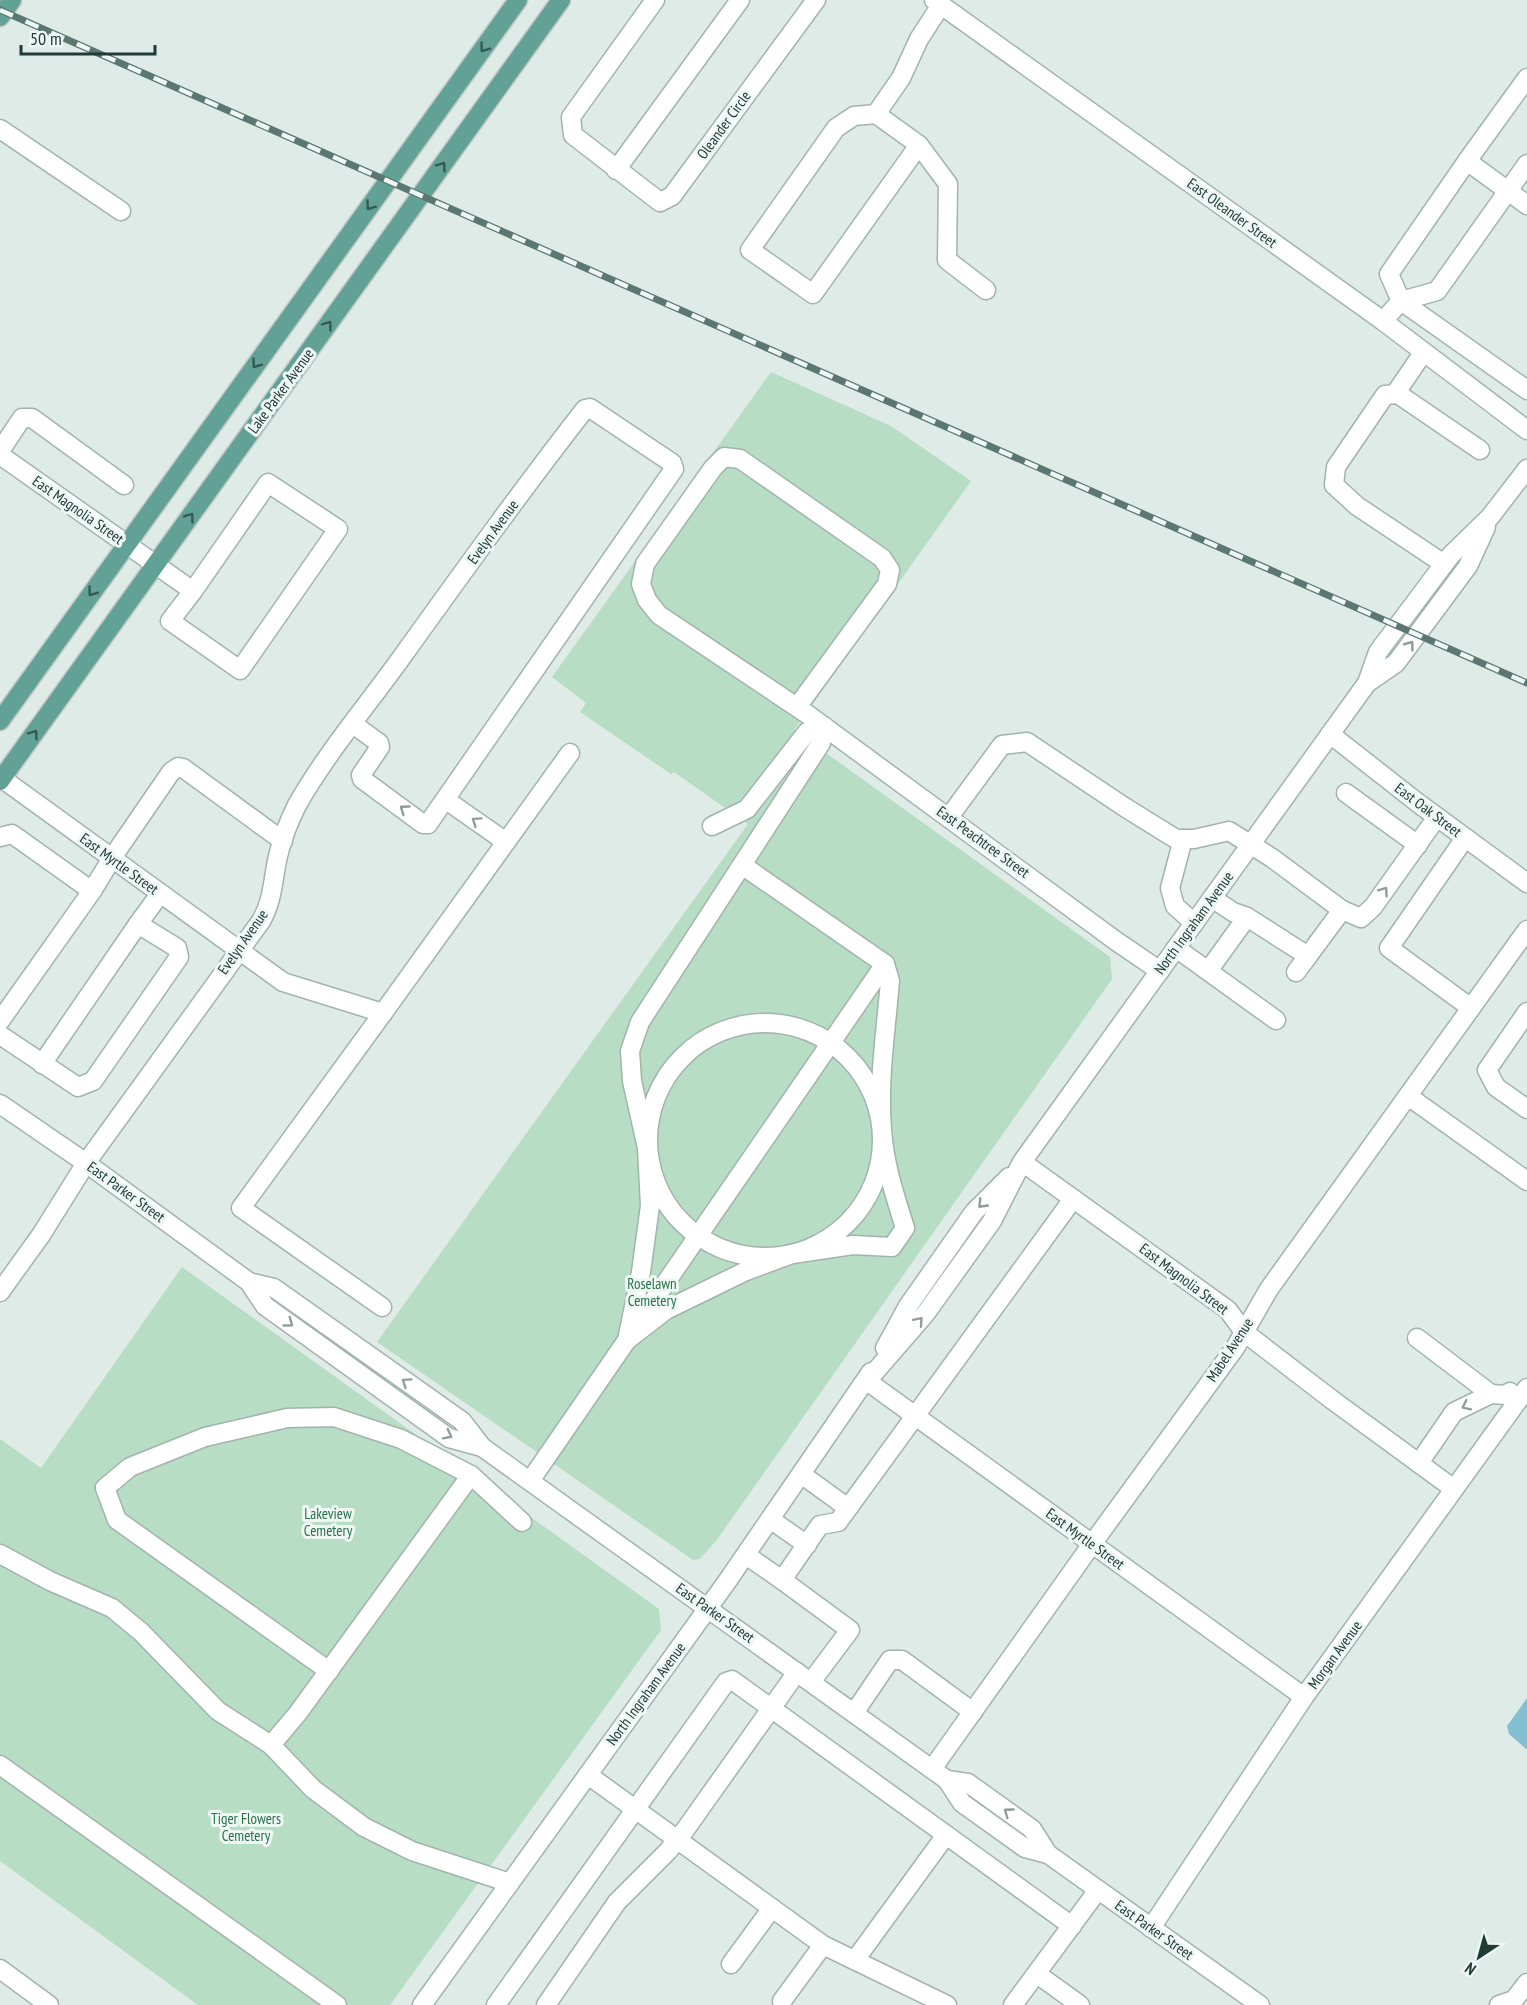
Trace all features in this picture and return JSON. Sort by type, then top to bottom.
[{"type":"main road","points":[[0,17],[12,0]]},
{"type":"main road","points":[[0,721],[518,0]]},
{"type":"main road","name":"Lake Parker Avenue","points":[[1,779],[561,0]]},
{"type":"street","name":"Oleander Circle","points":[[655,0],[571,117],[573,135],[660,202],[672,196],[816,0]]},
{"type":"street","points":[[616,170],[740,0]]},
{"type":"street","points":[[876,114],[901,78],[938,2]]},
{"type":"street","name":"East Oleander Street","points":[[938,2],[1383,321],[1527,430]]},
{"type":"street","points":[[1503,413],[1524,388],[1401,301],[1389,274],[1527,78]]},
{"type":"street","points":[[919,145],[813,294],[750,250],[836,128],[854,116],[876,114],[919,145],[948,184],[947,260],[986,290]]},
{"type":"street","points":[[0,129],[121,211]]},
{"type":"street","points":[[1467,161],[1527,205]]},
{"type":"street","points":[[1383,321],[1401,301],[1437,291],[1527,164]]},
{"type":"street","points":[[1440,364],[1456,340]]},
{"type":"street","points":[[1395,394],[1423,353]]},
{"type":"street","points":[[1443,564],[1357,506],[1334,485],[1336,467],[1385,395],[1398,394],[1480,450]]},
{"type":"street","name":"Evelyn Avenue","points":[[0,1292],[41,1235],[86,1163],[268,909],[278,856],[301,799],[353,724],[565,435],[585,409],[590,408],[672,463],[674,469],[446,800]]},
{"type":"street","points":[[0,453],[22,418],[32,418],[124,485]]},
{"type":"street","name":"East Magnolia Street","points":[[0,453],[192,591]]},
{"type":"street","name":"East Peachtree Street","points":[[802,710],[887,584],[890,570],[882,558],[740,459],[724,457],[713,468],[645,564],[641,584],[646,600],[659,615],[802,710],[1116,941],[1160,970]]},
{"type":"street","name":"North Ingraham Avenue","points":[[422,2005],[746,1555],[867,1381],[909,1306],[974,1212],[1022,1162],[1366,683],[1378,652],[1443,564],[1490,517],[1527,469]]},
{"type":"street","points":[[268,483],[338,529],[240,670],[170,621],[192,591],[268,483]]},
{"type":"street","name":"North Ingraham Avenue","points":[[1366,683],[1396,663],[1418,635],[1468,566],[1490,517]]},
{"type":"street","points":[[353,724],[379,743],[380,747],[361,775],[362,779],[423,824],[428,824],[446,800],[506,842]]},
{"type":"street","points":[[627,1340],[641,1272],[650,1206],[647,1148],[650,1111],[665,1076],[690,1048],[723,1030],[759,1022],[797,1027],[831,1043],[857,1067],[874,1098],[892,1189],[905,1228],[892,1247],[853,1245],[759,1257],[727,1251],[698,1236],[672,1213],[655,1182],[647,1148],[632,1081],[630,1051],[640,1022],[821,743],[824,726],[807,732],[747,809],[712,826]]},
{"type":"street","name":"East Oak Street","points":[[1330,734],[1437,818],[1527,883]]},
{"type":"street","points":[[949,817],[1002,745],[1027,742],[1176,839],[1229,831],[1251,844],[1342,910],[1361,918],[1373,907],[1437,818]]},
{"type":"street","points":[[382,1307],[241,1208],[570,753]]},
{"type":"street","points":[[0,1021],[92,891],[171,772],[178,767],[183,768],[283,841]]},
{"type":"street","name":"East Myrtle Street","points":[[1,779],[283,982],[383,1013]]},
{"type":"street","points":[[1346,793],[1418,845]]},
{"type":"street","points":[[0,837],[12,834],[92,891]]},
{"type":"street","points":[[1465,838],[1389,948],[1471,1008]]},
{"type":"street","points":[[1183,839],[1170,888],[1175,906],[1194,923]]},
{"type":"street","points":[[627,1340],[666,1310],[746,1270],[823,1242],[849,1222],[862,1205],[880,1165],[882,1132],[880,1096],[890,981],[885,964],[742,865]]},
{"type":"street","points":[[42,1064],[160,894]]},
{"type":"street","points":[[1212,898],[1233,912],[1247,916],[1308,956]]},
{"type":"street","points":[[1296,972],[1342,910]]},
{"type":"street","points":[[1208,971],[1247,916]]},
{"type":"street","points":[[0,1035],[78,1088],[93,1081],[178,957],[177,948],[138,924]]},
{"type":"street","name":"Mabel Avenue","points":[[940,1775],[973,1712],[1228,1357],[1269,1290],[1527,930]]},
{"type":"street","points":[[1176,948],[1276,1020]]},
{"type":"street","points":[[530,1481],[885,964]]},
{"type":"street","points":[[1527,1012],[1487,1070],[1496,1087],[1527,1109]]},
{"type":"street","points":[[1408,1096],[1527,1181]]},
{"type":"street","name":"East Parker Street","points":[[0,1104],[86,1163],[249,1282],[265,1306],[449,1438],[482,1446],[940,1775],[962,1803],[1025,1848],[1048,1854],[1260,2005]]},
{"type":"street","name":"East Magnolia Street","points":[[1022,1162],[1228,1310],[1244,1332],[1454,1489]]},
{"type":"street","points":[[782,1580],[820,1525],[838,1521],[848,1508],[1073,1199]]},
{"type":"street","points":[[1417,1338],[1491,1394]]},
{"type":"street","name":"East Myrtle Street","points":[[867,1381],[1304,1697]]},
{"type":"street","points":[[1419,1462],[1454,1412],[1491,1394],[1506,1395],[1510,1392],[1523,1394]]},
{"type":"street","name":"Morgan Avenue","points":[[1151,1928],[1304,1697],[1523,1394]]},
{"type":"street","points":[[329,1671],[117,1520],[105,1488],[130,1467],[205,1437],[286,1418],[334,1417],[401,1439],[471,1475],[522,1522]]},
{"type":"street","points":[[801,1474],[848,1508]]},
{"type":"street","points":[[271,1744],[298,1713],[471,1475]]},
{"type":"street","points":[[770,1519],[807,1545]]},
{"type":"street","points":[[0,1554],[50,1581],[112,1608],[141,1632],[218,1711],[271,1744],[313,1789],[364,1827],[412,1851],[510,1883]]},
{"type":"street","points":[[546,2005],[617,1902],[685,1830],[771,1709],[850,1630],[746,1555]]},
{"type":"street","points":[[854,1713],[890,1660],[902,1660],[973,1712]]},
{"type":"street","points":[[496,2005],[726,1682],[732,1680],[1072,1926]]},
{"type":"street","points":[[0,1765],[337,2005]]},
{"type":"street","points":[[588,1775],[823,1945],[947,2005]]},
{"type":"street","points":[[855,1960],[946,1835]]},
{"type":"street","points":[[1013,2005],[1098,1890]]},
{"type":"street","points":[[731,1964],[772,1908]]},
{"type":"street","points":[[782,2001],[823,1945]]},
{"type":"street","points":[[0,1969],[49,2005]]},
{"type":"street","points":[[1037,1974],[1080,2005]]},
{"type":"street","points":[[1499,2005],[1514,2000],[1527,1983]]},
{"type":"green space","name":"Roselawn Cemetery","points":[[771,372],[891,426],[971,481],[794,730],[1110,957],[1112,979],[716,1541],[700,1559],[693,1560],[377,1342],[748,824],[674,772],[671,774],[580,712],[586,703],[552,677]]},
{"type":"green space","points":[[182,1267],[659,1609],[661,1630],[390,2005],[198,2005],[0,1861],[0,1439],[41,1468]]},
{"type":"water","points":[[1527,1698],[1526,1749],[1509,1734],[1507,1726]]},
{"type":"railway","points":[[0,10],[1527,683]]},
{"type":"park label","name":"Lakeview Cemetery","points":[[328,1522]]},
{"type":"park label","name":"Tiger Flowers Cemetery","points":[[246,1828]]}]
